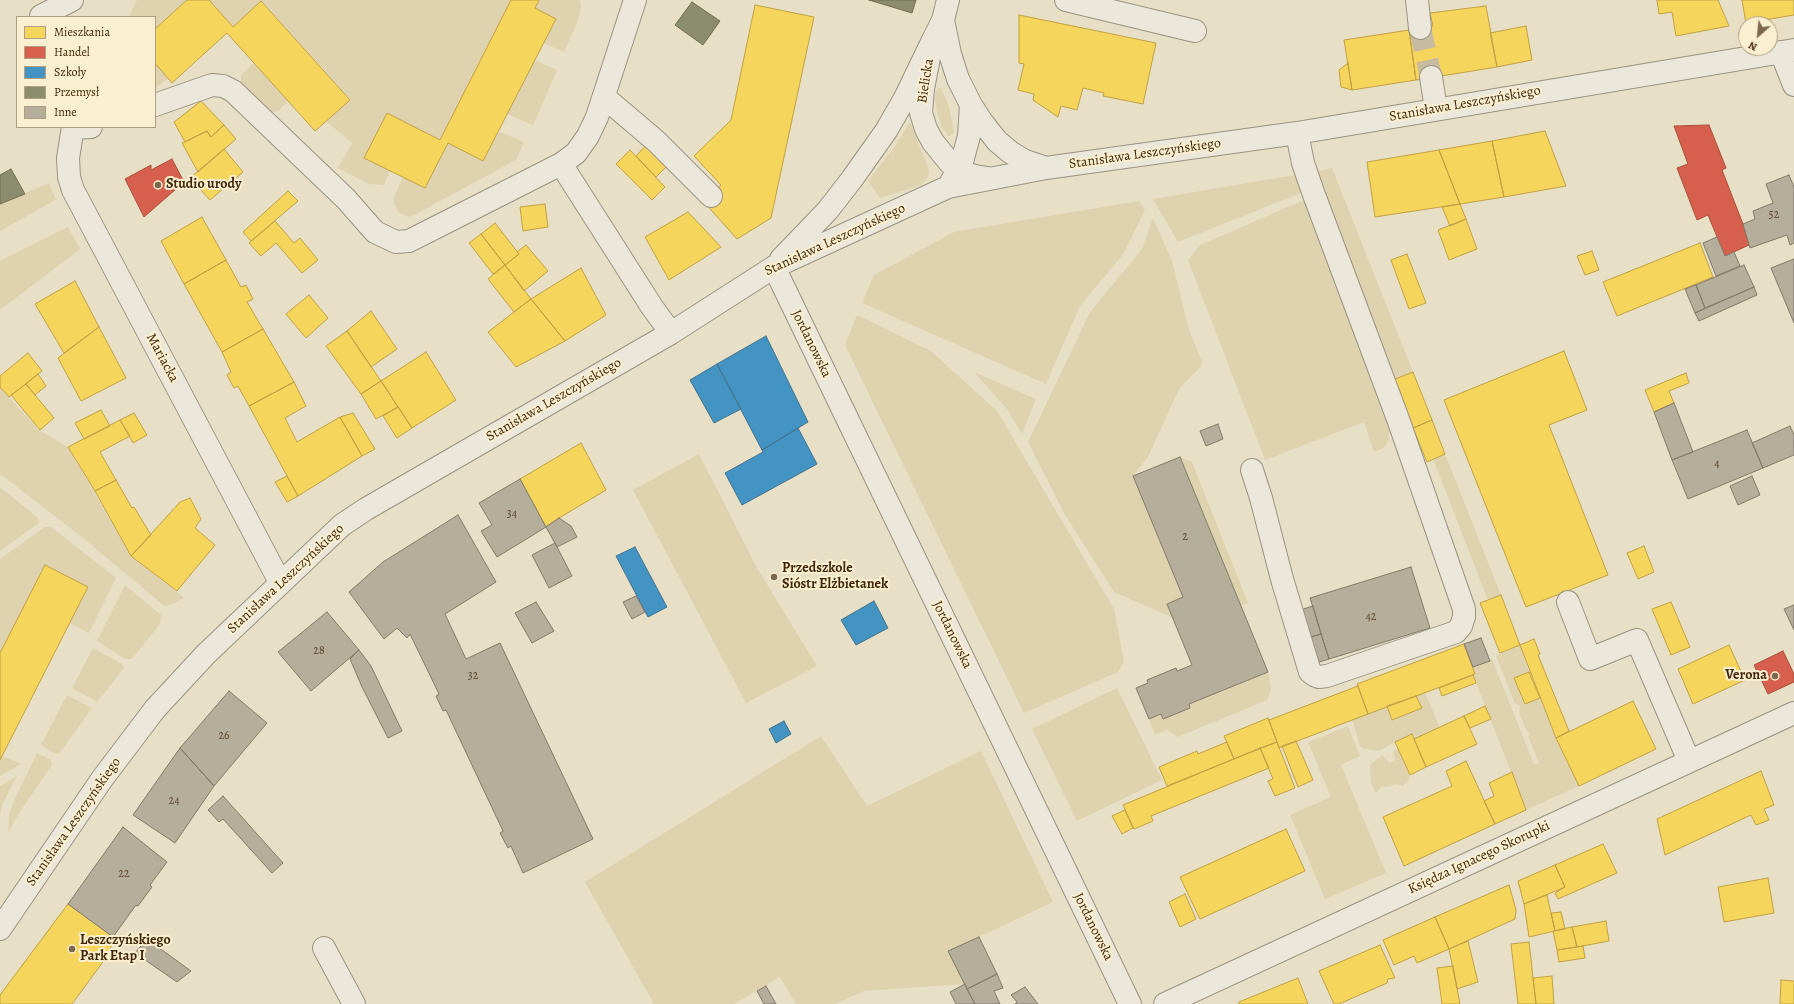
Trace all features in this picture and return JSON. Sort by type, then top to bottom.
[{"type":"street","points":[[38,11],[72,0]]},
{"type":"street","points":[[156,104],[212,85],[223,86],[233,91],[346,199],[375,232],[396,242],[409,241],[561,164],[576,153],[588,136],[604,97],[635,0]]},
{"type":"street","points":[[1066,0],[1195,31]]},
{"type":"street","points":[[1417,0],[1420,28]]},
{"type":"street","name":"Bielicka","points":[[946,10],[932,42],[922,89],[921,114],[932,142],[950,163],[954,178],[975,176],[992,178]]},
{"type":"street","name":"Bielicka","points":[[946,10],[950,54],[958,79],[970,105],[996,141],[1025,161],[1046,168]]},
{"type":"street","points":[[774,267],[828,210],[886,131],[905,98],[932,42]]},
{"type":"street","points":[[1788,51],[1794,85]]},
{"type":"street","name":"Stanisława Leszczyńskiego","points":[[992,178],[1046,168],[1297,133],[1788,51]]},
{"type":"street","points":[[1431,77],[1436,109]]},
{"type":"street","points":[[604,97],[656,141],[711,196]]},
{"type":"street","points":[[954,178],[969,136],[970,105]]},
{"type":"street","name":"Mariacka","points":[[79,128],[68,158],[69,177],[73,190],[280,582]]},
{"type":"street","points":[[1252,470],[1261,498],[1282,579],[1310,672],[1314,675],[1319,677],[1327,676],[1456,632],[1461,626],[1464,617],[1464,609],[1398,419],[1313,192],[1303,163],[1297,133]]},
{"type":"street","points":[[561,164],[652,307],[671,333]]},
{"type":"street","name":"Stanisława Leszczyńskiego","points":[[0,929],[102,779],[155,709],[206,654],[280,582],[342,525],[366,509],[671,333],[774,267],[954,178]]},
{"type":"street","name":"Jordanowska","points":[[774,267],[1130,1004]]},
{"type":"street","points":[[1568,602],[1590,659],[1637,640],[1690,760]]},
{"type":"street","name":"Księdza Ignacego Skorupki","points":[[1165,1004],[1794,713]]},
{"type":"street","points":[[324,948],[354,1004]]},
{"type":"shaded area","points":[[137,0],[187,0],[156,28],[156,16],[129,16]]},
{"type":"shaded area","points":[[209,0],[511,0],[440,140],[387,113],[364,158],[390,171],[384,185],[369,184],[338,168],[352,143],[326,121],[350,99],[262,1],[233,27]]},
{"type":"shaded area","points":[[539,0],[580,0],[581,6],[578,21],[564,52],[543,43],[556,19],[535,8]]},
{"type":"shaded area","points":[[534,60],[557,70],[533,125],[507,114]]},
{"type":"shaded area","points":[[254,63],[288,101],[278,111],[269,113],[241,86],[241,75]]},
{"type":"shaded area","points":[[156,64],[169,78],[156,87]]},
{"type":"shaded area","points":[[939,88],[942,89],[949,107],[954,132],[950,136],[948,136],[941,126],[937,112],[935,99],[936,91]]},
{"type":"shaded area","points":[[910,122],[928,167],[929,174],[921,185],[880,198],[868,181],[896,145]]},
{"type":"shaded area","points":[[498,131],[524,142],[516,160],[416,214],[408,217],[398,212],[394,204],[394,197],[403,177],[425,188],[448,143],[483,161]]},
{"type":"shaded area","points":[[1332,168],[1413,372],[1393,380],[1313,172]]},
{"type":"shaded area","points":[[1301,174],[1306,191],[1178,242],[1153,199]]},
{"type":"shaded area","points":[[49,183],[55,198],[57,199],[0,231],[0,204]]},
{"type":"shaded area","points":[[1306,199],[1390,429],[1388,441],[1384,448],[1374,452],[1364,422],[1265,460],[1188,260],[1200,245]]},
{"type":"shaded area","points":[[1139,201],[1145,210],[1124,253],[1080,306],[1046,384],[862,303],[874,275],[954,232]]},
{"type":"shaded area","points":[[1153,218],[1172,261],[1189,330],[1203,364],[1179,389],[1148,457],[1133,476],[1183,597],[1167,604],[1173,618],[1114,592],[1065,515],[1028,442],[1090,312],[1142,249]]},
{"type":"shaded area","points":[[68,227],[80,249],[0,310],[0,261]]},
{"type":"shaded area","points":[[857,315],[931,351],[997,411],[1114,609],[1124,662],[1118,672],[1024,713],[845,345]]},
{"type":"shaded area","points":[[974,372],[1036,399],[1022,434],[1007,409]]},
{"type":"shaded area","points":[[0,387],[39,430],[68,447],[131,556],[184,598],[166,606],[162,604],[78,534],[0,474]]},
{"type":"shaded area","points":[[699,454],[757,568],[817,666],[746,703],[633,490]]},
{"type":"shaded area","points":[[1445,454],[1501,595],[1488,600],[1433,459]]},
{"type":"shaded area","points":[[1180,457],[1192,462],[1248,603],[1241,606]]},
{"type":"shaded area","points":[[0,487],[38,518],[39,523],[0,551]]},
{"type":"shaded area","points":[[45,527],[50,527],[55,530],[116,578],[89,633],[69,623],[88,587],[45,565],[0,653],[0,559]]},
{"type":"shaded area","points":[[125,585],[161,615],[160,624],[132,659],[125,659],[97,641]]},
{"type":"shaded area","points":[[1520,645],[1529,672],[1514,678],[1525,704],[1540,698],[1556,738],[1579,786],[1526,810],[1473,675],[1475,674],[1473,667],[1492,659],[1534,764],[1539,763],[1528,736],[1531,733],[1527,732],[1519,713],[1520,705],[1515,704],[1496,656]]},
{"type":"shaded area","points":[[93,648],[122,664],[124,668],[97,702],[72,688]]},
{"type":"shaded area","points":[[1268,672],[1271,690],[1267,700],[1178,737],[1167,730],[1155,735],[1149,719],[1161,714],[1190,708],[1189,704]]},
{"type":"shaded area","points":[[1117,688],[1162,780],[1077,821],[1032,729]]},
{"type":"shaded area","points":[[1425,693],[1440,728],[1414,739],[1395,742],[1379,751],[1364,749],[1360,746],[1352,719],[1387,706],[1392,720],[1422,708],[1416,696]]},
{"type":"shaded area","points":[[67,695],[92,708],[60,753],[56,754],[41,745]]},
{"type":"shaded area","points":[[1348,726],[1360,756],[1341,765],[1386,873],[1325,899],[1290,815],[1331,797],[1308,742]]},
{"type":"shaded area","points":[[821,736],[867,806],[981,751],[1053,902],[979,937],[965,984],[864,991],[835,1004],[796,1004],[780,977],[734,1004],[654,1004],[585,882]]},
{"type":"shaded area","points":[[1398,748],[1410,775],[1409,779],[1403,786],[1395,784],[1388,787],[1382,786],[1376,793],[1371,783],[1370,765],[1382,755],[1390,763],[1395,760],[1393,752]]},
{"type":"shaded area","points":[[37,753],[51,760],[52,765],[19,813],[8,833],[9,815],[13,803]]},
{"type":"shaded area","points":[[2,756],[21,764],[0,776],[0,760]]},
{"type":"shaded area","points":[[17,776],[2,805],[0,816],[0,786]]},
{"type":"building: Mieszkania","points":[[187,0],[209,0],[233,27],[261,1],[350,100],[315,131],[227,33],[172,83],[156,64],[156,28]]},
{"type":"building: Mieszkania","points":[[511,0],[539,0],[535,8],[556,19],[483,161],[448,143],[425,188],[364,158],[387,113],[440,140]]},
{"type":"building: Mieszkania","points":[[1657,0],[1718,0],[1729,26],[1676,36],[1672,12],[1659,14]]},
{"type":"building: Mieszkania","points":[[1742,0],[1794,0],[1794,15],[1778,18],[1778,16],[1745,16]]},
{"type":"building: Mieszkania","points":[[755,5],[814,17],[771,218],[737,239],[704,202],[721,185],[694,156],[731,120]]},
{"type":"building: Mieszkania","points":[[1486,6],[1497,67],[1416,80],[1409,30],[1433,26],[1430,13]]},
{"type":"building: Mieszkania","points":[[1019,15],[1156,43],[1143,104],[1103,96],[1104,93],[1083,88],[1077,110],[1061,106],[1058,117],[1033,100],[1034,94],[1018,90],[1024,64],[1019,63]]},
{"type":"building: Mieszkania","points":[[1526,26],[1532,60],[1497,67],[1490,33]]},
{"type":"building: Mieszkania","points":[[1409,30],[1416,80],[1352,90],[1344,40]]},
{"type":"building: Mieszkania","points":[[1348,63],[1352,90],[1341,87],[1339,70]]},
{"type":"building: Mieszkania","points":[[201,101],[224,125],[211,137],[207,131],[185,142],[174,122]]},
{"type":"building: Mieszkania","points":[[224,125],[236,139],[198,172],[182,143],[207,131],[211,137]]},
{"type":"building: Mieszkania","points":[[1545,131],[1566,186],[1504,197],[1492,141]]},
{"type":"building: Mieszkania","points":[[1492,141],[1504,197],[1460,204],[1439,150]]},
{"type":"building: Mieszkania","points":[[649,142],[670,163],[656,177],[636,156]]},
{"type":"building: Mieszkania","points":[[224,149],[243,172],[210,200],[190,178]]},
{"type":"building: Mieszkania","points":[[630,150],[665,187],[652,200],[616,164]]},
{"type":"building: Mieszkania","points":[[1439,150],[1460,204],[1375,217],[1367,162]]},
{"type":"building: Mieszkania","points":[[288,191],[298,201],[251,241],[243,232]]},
{"type":"building: Mieszkania","points":[[545,204],[548,227],[523,231],[520,207]]},
{"type":"building: Mieszkania","points":[[1460,204],[1466,219],[1450,226],[1442,207]]},
{"type":"building: Mieszkania","points":[[688,212],[721,247],[669,280],[645,237]]},
{"type":"building: Mieszkania","points":[[202,217],[226,260],[184,284],[161,241]]},
{"type":"building: Mieszkania","points":[[1466,219],[1477,249],[1449,260],[1438,230]]},
{"type":"building: Mieszkania","points":[[275,221],[294,243],[300,238],[318,260],[302,273],[276,243],[261,256],[249,243]]},
{"type":"building: Mieszkania","points":[[495,223],[519,254],[505,265],[481,234]]},
{"type":"building: Mieszkania","points":[[481,234],[505,265],[493,274],[469,243]]},
{"type":"building: Mieszkania","points":[[1700,243],[1713,277],[1617,316],[1603,282]]},
{"type":"building: Mieszkania","points":[[526,245],[548,271],[524,291],[505,265],[519,254],[517,252]]},
{"type":"building: Mieszkania","points":[[1592,251],[1599,270],[1585,275],[1577,256]]},
{"type":"building: Mieszkania","points":[[1407,254],[1426,303],[1409,309],[1391,260]]},
{"type":"building: Mieszkania","points":[[226,260],[241,287],[246,285],[253,299],[247,302],[263,329],[222,352],[184,284]]},
{"type":"building: Mieszkania","points":[[505,265],[531,299],[514,312],[488,279]]},
{"type":"building: Mieszkania","points":[[581,268],[606,315],[565,341],[531,299]]},
{"type":"building: Mieszkania","points":[[75,281],[99,327],[64,353],[35,304]]},
{"type":"building: Mieszkania","points":[[309,295],[328,318],[306,338],[286,314]]},
{"type":"building: Mieszkania","points":[[531,299],[565,341],[516,367],[488,332]]},
{"type":"building: Mieszkania","points":[[371,311],[397,349],[371,367],[347,331]]},
{"type":"building: Mieszkania","points":[[99,327],[126,378],[81,401],[58,358]]},
{"type":"building: Mieszkania","points":[[263,329],[294,382],[249,406],[238,386],[234,388],[227,375],[231,372],[222,352]]},
{"type":"building: Mieszkania","points":[[347,331],[381,381],[361,394],[326,346]]},
{"type":"building: Mieszkania","points":[[1564,351],[1587,410],[1549,425],[1608,575],[1526,607],[1444,400]]},
{"type":"building: Mieszkania","points":[[426,352],[456,400],[412,428],[381,381]]},
{"type":"building: Mieszkania","points":[[28,353],[42,371],[9,397],[0,387],[0,376]]},
{"type":"building: Mieszkania","points":[[1413,372],[1432,420],[1413,428],[1393,380]]},
{"type":"building: Mieszkania","points":[[1686,373],[1689,383],[1669,391],[1674,403],[1654,412],[1645,390]]},
{"type":"building: Mieszkania","points":[[38,374],[46,386],[35,395],[26,384]]},
{"type":"building: Mieszkania","points":[[381,381],[398,407],[376,419],[361,394]]},
{"type":"building: Mieszkania","points":[[294,382],[306,406],[285,418],[297,442],[340,417],[362,456],[298,496],[249,406]]},
{"type":"building: Mieszkania","points":[[26,384],[54,418],[40,430],[11,395]]},
{"type":"building: Mieszkania","points":[[398,407],[412,428],[397,438],[383,416]]},
{"type":"building: Mieszkania","points":[[101,410],[110,426],[84,439],[75,423]]},
{"type":"building: Mieszkania","points":[[134,413],[147,435],[133,443],[120,420]]},
{"type":"building: Mieszkania","points":[[353,413],[375,449],[362,456],[340,417]]},
{"type":"building: Mieszkania","points":[[120,420],[130,436],[100,452],[116,480],[95,491],[68,447]]},
{"type":"building: Mieszkania","points":[[1432,420],[1445,454],[1427,462],[1413,428]]},
{"type":"building: Mieszkania","points":[[581,443],[606,490],[546,527],[520,479]]},
{"type":"building: Mieszkania","points":[[287,476],[298,496],[287,502],[275,482]]},
{"type":"building: Mieszkania","points":[[116,480],[132,508],[134,507],[151,535],[131,556],[95,491]]},
{"type":"building: Mieszkania","points":[[190,498],[201,519],[195,528],[215,545],[177,591],[131,556],[180,502]]},
{"type":"building: Mieszkania","points":[[1644,546],[1654,572],[1638,579],[1627,553]]},
{"type":"building: Mieszkania","points":[[45,565],[88,587],[0,760],[0,653]]},
{"type":"building: Mieszkania","points":[[1501,595],[1520,645],[1500,653],[1480,603]]},
{"type":"building: Mieszkania","points":[[1671,602],[1690,647],[1671,655],[1652,609]]},
{"type":"building: Mieszkania","points":[[1534,639],[1540,654],[1538,655],[1569,731],[1556,738],[1520,645]]},
{"type":"building: Mieszkania","points":[[1464,644],[1475,674],[1368,714],[1357,684]]},
{"type":"building: Mieszkania","points":[[1729,645],[1745,680],[1693,704],[1678,669]]},
{"type":"building: Mieszkania","points":[[1529,672],[1540,698],[1525,704],[1514,678]]},
{"type":"building: Mieszkania","points":[[1473,675],[1476,683],[1442,696],[1439,688]]},
{"type":"building: Mieszkania","points":[[1358,686],[1368,714],[1279,748],[1269,720]]},
{"type":"building: Mieszkania","points":[[1416,696],[1422,708],[1392,720],[1387,706]]},
{"type":"building: Mieszkania","points":[[1633,701],[1656,749],[1579,786],[1556,738]]},
{"type":"building: Mieszkania","points":[[1485,706],[1491,719],[1470,728],[1464,716]]},
{"type":"building: Mieszkania","points":[[1464,716],[1477,744],[1426,767],[1414,739]]},
{"type":"building: Mieszkania","points":[[1268,718],[1277,742],[1234,759],[1224,736]]},
{"type":"building: Mieszkania","points":[[1412,734],[1426,767],[1410,775],[1395,742]]},
{"type":"building: Mieszkania","points":[[1296,741],[1313,780],[1298,787],[1282,746]]},
{"type":"building: Mieszkania","points":[[1227,742],[1234,759],[1167,786],[1159,767],[1197,751],[1198,754]]},
{"type":"building: Mieszkania","points":[[1277,742],[1295,788],[1275,796],[1268,781],[1273,779],[1260,748]]},
{"type":"building: Mieszkania","points":[[1260,748],[1269,768],[1151,816],[1153,821],[1134,829],[1123,805]]},
{"type":"building: Mieszkania","points":[[1466,761],[1495,824],[1404,866],[1383,817],[1452,786],[1446,771]]},
{"type":"building: Mieszkania","points":[[1761,771],[1774,805],[1764,809],[1769,820],[1756,825],[1751,815],[1665,855],[1657,819]]},
{"type":"building: Mieszkania","points":[[1512,772],[1526,810],[1495,824],[1484,801],[1494,796],[1489,783]]},
{"type":"building: Mieszkania","points":[[1125,810],[1133,828],[1122,834],[1112,816]]},
{"type":"building: Mieszkania","points":[[1286,829],[1305,871],[1200,919],[1180,877]]},
{"type":"building: Mieszkania","points":[[1603,844],[1617,873],[1558,899],[1555,893],[1565,887],[1555,865]]},
{"type":"building: Mieszkania","points":[[1555,865],[1565,887],[1524,904],[1518,881]]},
{"type":"building: Mieszkania","points":[[1768,878],[1774,913],[1724,922],[1718,887]]},
{"type":"building: Mieszkania","points":[[1509,885],[1516,910],[1515,919],[1449,949],[1435,917]]},
{"type":"building: Mieszkania","points":[[1185,894],[1196,919],[1180,927],[1169,902]]},
{"type":"building: Mieszkania","points":[[1547,895],[1555,931],[1529,937],[1524,904]]},
{"type":"building: Mieszkania","name":"Leszczyńskiego Park Etap I","points":[[68,904],[116,940],[103,958],[105,959],[72,1004],[0,1004],[0,995]]},
{"type":"building: Mieszkania","points":[[1561,912],[1565,929],[1555,931],[1551,913]]},
{"type":"building: Mieszkania","points":[[1435,917],[1449,949],[1417,963],[1414,956],[1394,965],[1383,940]]},
{"type":"building: Mieszkania","points":[[1606,921],[1609,941],[1577,947],[1572,927]]},
{"type":"building: Mieszkania","points":[[1572,927],[1577,947],[1557,950],[1553,931]]},
{"type":"building: Mieszkania","points":[[1468,941],[1478,982],[1457,989],[1449,949]]},
{"type":"building: Mieszkania","points":[[1529,942],[1536,1004],[1518,1004],[1511,944]]},
{"type":"building: Mieszkania","points":[[1380,945],[1395,978],[1388,979],[1387,983],[1339,1004],[1334,1004],[1319,971]]},
{"type":"building: Mieszkania","points":[[1583,946],[1585,958],[1559,962],[1557,950]]},
{"type":"building: Mieszkania","points":[[1453,966],[1460,1004],[1442,1004],[1437,968]]},
{"type":"building: Mieszkania","points":[[1552,976],[1554,1004],[1536,1004],[1533,978]]},
{"type":"building: Mieszkania","points":[[1298,978],[1308,1004],[1239,1004],[1239,1002]]},
{"type":"building: Mieszkania","points":[[1781,980],[1794,981],[1794,1004],[1780,1004]]},
{"type":"building: Handel","points":[[1709,125],[1726,168],[1722,170],[1743,224],[1749,245],[1725,256],[1708,215],[1697,220],[1677,168],[1688,164],[1674,126]]},
{"type":"building: Handel","points":[[172,159],[184,182],[144,217],[125,179],[151,165],[151,170]]},
{"type":"building: Handel","points":[[1783,651],[1794,674],[1794,682],[1768,694],[1754,665]]},
{"type":"building: Szkoły","points":[[766,336],[808,422],[762,450],[717,364]]},
{"type":"building: Szkoły","points":[[717,364],[741,409],[714,423],[690,380]]},
{"type":"building: Szkoły","points":[[798,428],[817,464],[742,505],[725,473],[763,452],[762,450]]},
{"type":"building: Szkoły","points":[[635,547],[667,607],[648,617],[616,556]]},
{"type":"building: Szkoły","points":[[874,601],[888,628],[856,645],[841,620]]},
{"type":"building: Szkoły","points":[[784,721],[791,734],[776,743],[769,729]]},
{"type":"building: Przemysł","points":[[869,0],[916,0],[912,13]]},
{"type":"building: Przemysł","points":[[692,2],[720,21],[703,45],[675,25]]},
{"type":"building: Przemysł","points":[[11,169],[25,194],[0,204],[0,175]]},
{"type":"building: Inne","points":[[1789,175],[1794,187],[1794,243],[1790,245],[1787,235],[1750,248],[1743,224],[1755,219],[1753,211],[1773,203],[1766,184]]},
{"type":"building: Inne","points":[[1717,237],[1725,256],[1734,252],[1740,266],[1716,276],[1703,243]]},
{"type":"building: Inne","points":[[1794,259],[1794,323],[1771,268]]},
{"type":"building: Inne","points":[[1744,265],[1754,287],[1705,308],[1696,285]]},
{"type":"building: Inne","points":[[1696,285],[1705,308],[1695,313],[1685,289]]},
{"type":"building: Inne","points":[[1754,287],[1757,295],[1699,321],[1695,313]]},
{"type":"building: Inne","points":[[1674,403],[1693,452],[1672,460],[1654,412]]},
{"type":"building: Inne","points":[[1218,424],[1223,439],[1206,446],[1200,431]]},
{"type":"building: Inne","points":[[1790,426],[1794,435],[1794,455],[1763,468],[1752,443]]},
{"type":"building: Inne","points":[[1747,430],[1763,468],[1688,499],[1672,460]]},
{"type":"building: Inne","points":[[1180,457],[1268,672],[1189,704],[1190,708],[1163,719],[1161,714],[1149,719],[1136,688],[1148,683],[1147,680],[1176,668],[1177,671],[1192,665],[1167,604],[1183,597],[1133,476]]},
{"type":"building: Inne","points":[[1752,476],[1760,495],[1738,505],[1730,486]]},
{"type":"building: Inne","points":[[520,479],[546,527],[497,557],[481,531],[492,525],[479,503]]},
{"type":"building: Inne","points":[[458,515],[496,582],[445,614],[466,659],[500,643],[593,839],[523,873],[511,846],[508,848],[500,833],[503,831],[446,710],[443,711],[436,696],[439,694],[410,634],[407,638],[397,628],[384,639],[349,592],[383,562]]},
{"type":"building: Inne","points":[[559,518],[571,526],[577,537],[557,547],[546,527]]},
{"type":"building: Inne","points":[[555,543],[572,576],[549,588],[532,555]]},
{"type":"building: Inne","points":[[1411,567],[1430,628],[1329,659],[1310,598]]},
{"type":"building: Inne","points":[[636,596],[645,612],[632,619],[623,602]]},
{"type":"building: Inne","points":[[536,602],[554,631],[532,643],[515,613]]},
{"type":"building: Inne","points":[[1794,605],[1794,630],[1784,609]]},
{"type":"building: Inne","points":[[1313,606],[1321,634],[1308,638],[1300,610]]},
{"type":"building: Inne","points":[[327,612],[359,650],[311,691],[278,652]]},
{"type":"building: Inne","points":[[1321,634],[1329,659],[1316,663],[1308,638]]},
{"type":"building: Inne","points":[[1481,638],[1490,661],[1473,667],[1464,644]]},
{"type":"building: Inne","points":[[359,650],[371,666],[402,731],[388,738],[362,687],[350,659]]},
{"type":"building: Inne","points":[[229,691],[267,723],[214,786],[180,748]]},
{"type":"building: Inne","points":[[180,748],[214,786],[175,843],[133,815]]},
{"type":"building: Inne","points":[[223,796],[283,863],[272,873],[223,819],[219,822],[208,810]]},
{"type":"building: Inne","points":[[123,827],[167,862],[150,885],[152,887],[138,906],[136,905],[113,937],[68,904]]},
{"type":"building: Inne","points":[[979,937],[997,974],[967,989],[948,951]]},
{"type":"building: Inne","points":[[147,939],[191,971],[177,982],[135,953]]},
{"type":"building: Inne","points":[[997,974],[1003,988],[994,991],[1000,1004],[975,1004],[967,989]]},
{"type":"building: Inne","points":[[965,984],[975,1004],[956,1004],[950,992]]},
{"type":"building: Inne","points":[[766,986],[776,1004],[764,1004],[757,991]]},
{"type":"building: Inne","points":[[1025,987],[1038,1004],[1015,1004],[1017,1002],[1011,995]]},
{"type":"tunnel","points":[[1420,28],[1431,77]]},
{"type":"place","name":"Studio urody","points":[[158,185]]},
{"type":"place","name":"Przedszkole Sióstr Elżbietanek","points":[[774,577]]},
{"type":"place","name":"Verona","points":[[1775,676]]},
{"type":"place","name":"Leszczyńskiego Park Etap I","points":[[72,949]]}]
